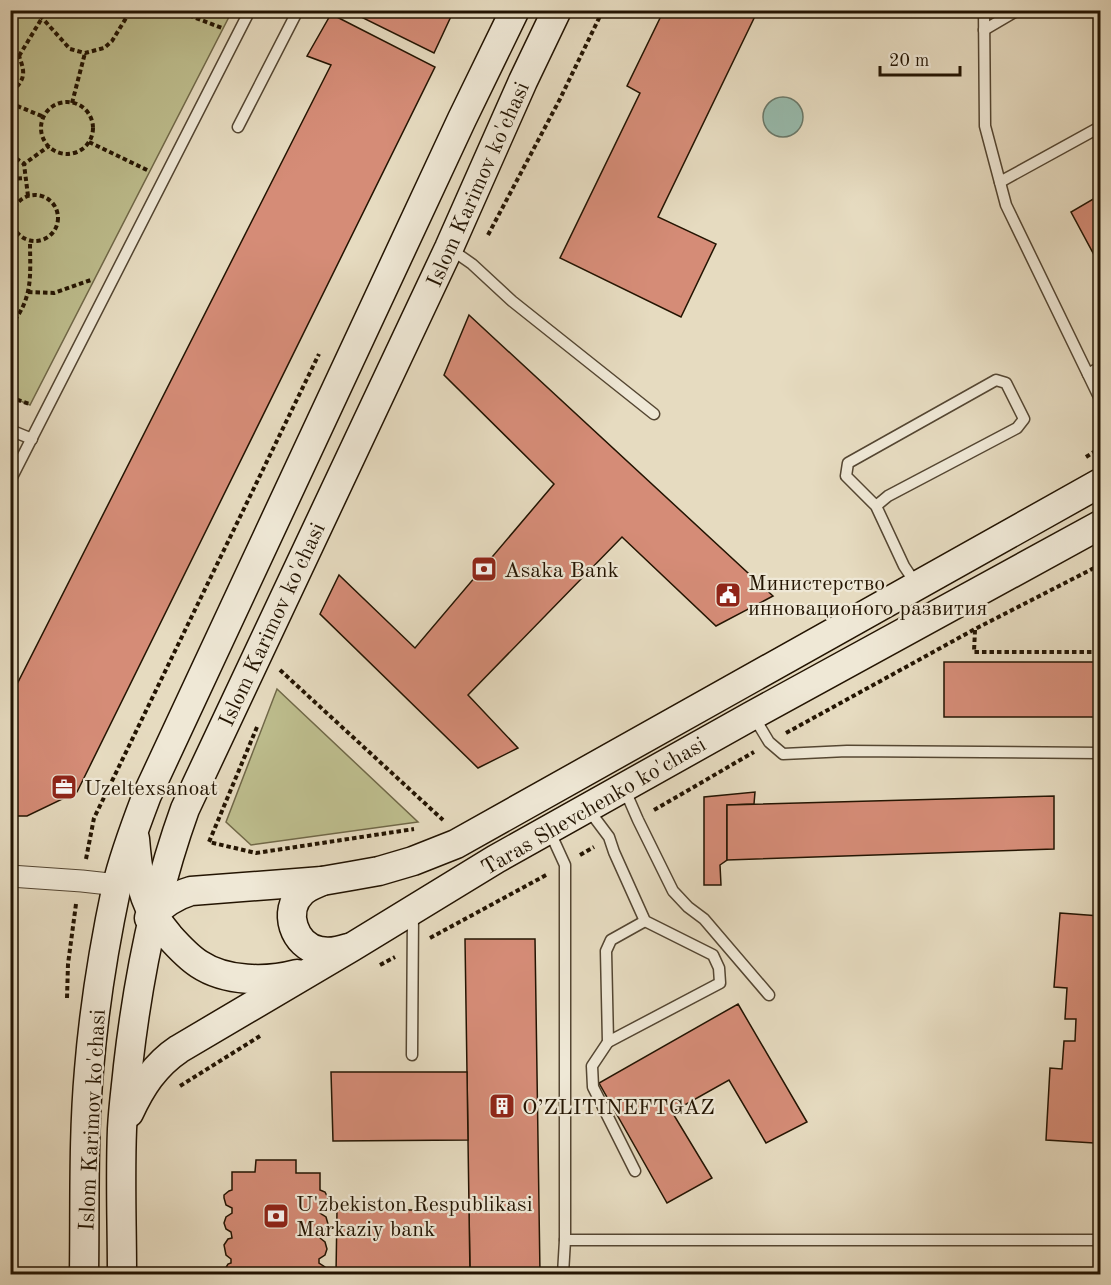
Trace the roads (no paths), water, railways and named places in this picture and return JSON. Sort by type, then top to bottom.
[{"type":"main road","name":"Islom Karimov ko'chasi","points":[[122,1275],[122,1128],[134,1020],[153,914],[184,809],[449,248],[557,10]]},
{"type":"main road","name":"Islom Karimov ko'chasi","points":[[84,1275],[89,1070],[101,967],[118,885],[135,828],[147,795],[510,12]]},
{"type":"main road","name":"Taras Shevchenko ko'chasi","points":[[101,967],[161,906],[177,895],[200,889],[322,881],[379,871],[456,844],[1101,483]]},
{"type":"main road","name":"Taras Shevchenko ko'chasi","points":[[122,1128],[148,1078],[168,1056],[496,859],[753,714],[1101,525]]},
{"type":"main road","points":[[135,828],[142,883],[153,914],[185,953],[215,972],[236,977],[288,976],[315,968]]},
{"type":"main road","name":"Taras Shevchenko ko'chasi","points":[[174,839],[179,857],[189,873],[203,883],[221,888]]},
{"type":"main road","points":[[322,881],[302,892],[295,902],[291,915],[295,932],[306,944],[316,950],[329,952],[352,947]]},
{"type":"street","points":[[10,876],[118,885]]},
{"type":"lane","points":[[10,480],[250,10]]},
{"type":"lane","points":[[238,127],[298,10]]},
{"type":"lane","points":[[984,10],[985,126],[1006,205],[1101,399]]},
{"type":"lane","points":[[984,30],[1018,10]]},
{"type":"lane","points":[[1000,182],[1101,127]]},
{"type":"lane","points":[[449,248],[472,264],[512,301],[654,414]]},
{"type":"lane","points":[[1088,374],[1101,367]]},
{"type":"lane","points":[[876,506],[888,496],[1017,428],[1024,419],[1006,383],[996,380],[848,463],[846,476],[876,506],[904,566],[917,586]]},
{"type":"lane","points":[[10,430],[32,439]]},
{"type":"lane","points":[[753,714],[769,742],[783,754],[847,751],[1101,753]]},
{"type":"lane","points":[[624,788],[673,891],[688,907],[704,919],[769,995]]},
{"type":"lane","points":[[587,809],[609,837],[645,921],[713,955],[719,968],[720,983],[608,1042],[592,1066],[593,1087],[635,1171]]},
{"type":"lane","points":[[549,830],[565,865],[565,1240],[563,1275]]},
{"type":"lane","points":[[412,1055],[413,910]]},
{"type":"lane","points":[[608,1042],[606,951],[612,940],[645,921]]},
{"type":"lane","points":[[565,1240],[1101,1240]]},
{"type":"place","name":"Asaka Bank","points":[[484,569]]},
{"type":"place","name":"Министерство инновационого развития","points":[[728,595]]},
{"type":"place","name":"Uzeltexsanoat","points":[[64,787]]},
{"type":"place","name":"O’ZLITINEFTGAZ","points":[[502,1106]]},
{"type":"place","name":"U'zbekiston Respublikasi Markaziy bank","points":[[276,1216]]}]
